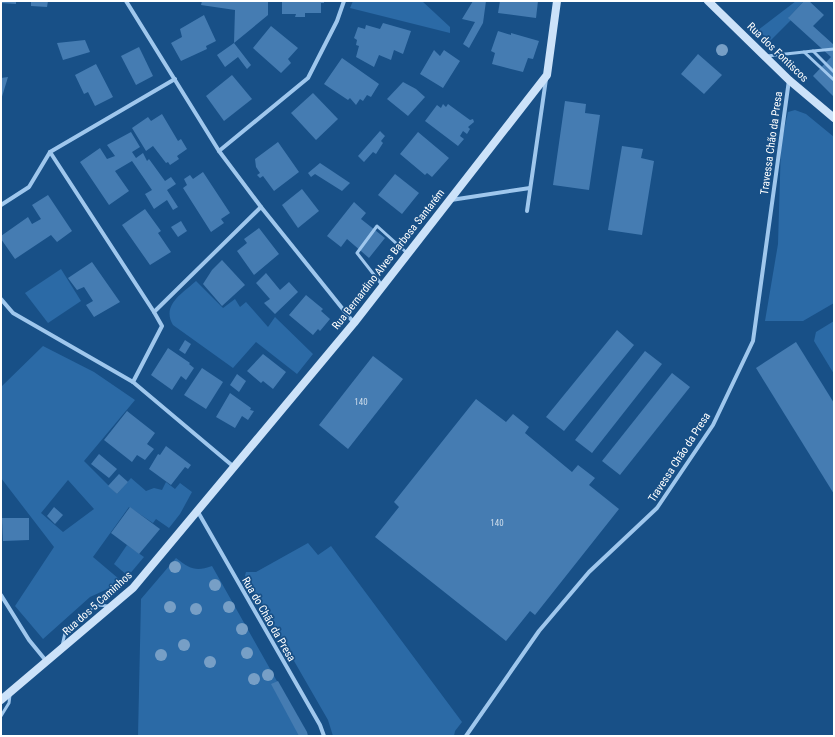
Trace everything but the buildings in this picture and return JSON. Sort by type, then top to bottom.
[{"type":"street","points":[[126,1],[219,151],[261,207],[354,323]]},
{"type":"street","points":[[219,151],[308,78],[337,21],[344,1]]},
{"type":"street","points":[[527,211],[557,1]]},
{"type":"street","name":"Rua dos Fontiscos","points":[[708,1],[789,80],[834,118]]},
{"type":"street","name":"Rua Bernardino Alves Barbosa Santarém","points":[[198,512],[354,323],[407,252],[547,75]]},
{"type":"street","points":[[1,205],[29,187],[50,152],[175,78]]},
{"type":"street","name":"Travessa Chão da Presa","points":[[466,736],[539,631],[589,572],[657,508],[713,425],[753,341],[789,80]]},
{"type":"street","points":[[50,152],[162,326],[133,382]]},
{"type":"street","points":[[447,201],[530,188]]},
{"type":"street","points":[[154,312],[261,207]]},
{"type":"street","points":[[1,299],[14,313],[133,382],[234,467]]},
{"type":"street","name":"Rua dos 5 Caminhos","points":[[1,700],[133,588],[198,512]]},
{"type":"street","name":"Rua do Chão da Presa","points":[[198,512],[320,725],[324,736]]},
{"type":"street","points":[[1,595],[29,640],[47,662]]},
{"type":"lane","points":[[765,56],[834,49]]},
{"type":"lane","points":[[813,51],[834,72]]},
{"type":"lane","points":[[804,52],[834,80]]},
{"type":"lane","points":[[382,285],[357,253],[378,226],[407,252]]},
{"type":"lane","points":[[62,649],[62,642],[65,633],[88,611],[98,605],[112,607]]},
{"type":"lane","points":[[1,716],[9,703],[10,693]]},
{"type":"shaded area","points":[[353,1],[422,1],[450,27],[450,33],[350,8]]},
{"type":"shaded area","points":[[796,1],[804,1],[789,17],[791,20],[770,41],[758,30]]},
{"type":"shaded area","points":[[795,110],[806,114],[834,137],[834,303],[803,321],[765,321],[778,244],[781,144],[788,112]]},
{"type":"shaded area","points":[[61,269],[81,301],[48,323],[25,293]]},
{"type":"shaded area","points":[[196,281],[223,308],[235,299],[240,307],[246,302],[268,327],[275,317],[313,354],[297,374],[256,342],[233,368],[173,325],[170,318],[170,311],[175,300]]},
{"type":"shaded area","points":[[834,321],[834,374],[814,341],[816,332]]},
{"type":"shaded area","points":[[43,346],[94,372],[135,400],[84,461],[117,494],[131,478],[146,491],[154,488],[162,490],[166,482],[175,489],[180,483],[192,492],[180,514],[169,528],[156,519],[153,523],[129,507],[93,557],[119,579],[113,583],[114,586],[90,597],[43,639],[15,606],[54,547],[1,478],[1,387]],"holes":[[[68,480],[94,509],[63,532],[41,513]]]},
{"type":"shaded area","points":[[308,543],[318,555],[331,546],[462,722],[455,731],[454,736],[333,736],[328,720],[245,576],[246,572],[256,572]]},
{"type":"shaded area","points":[[127,545],[144,557],[128,576],[114,564]]},
{"type":"shaded area","points":[[176,558],[185,565],[197,569],[212,566],[308,736],[138,736],[141,599]]}]
